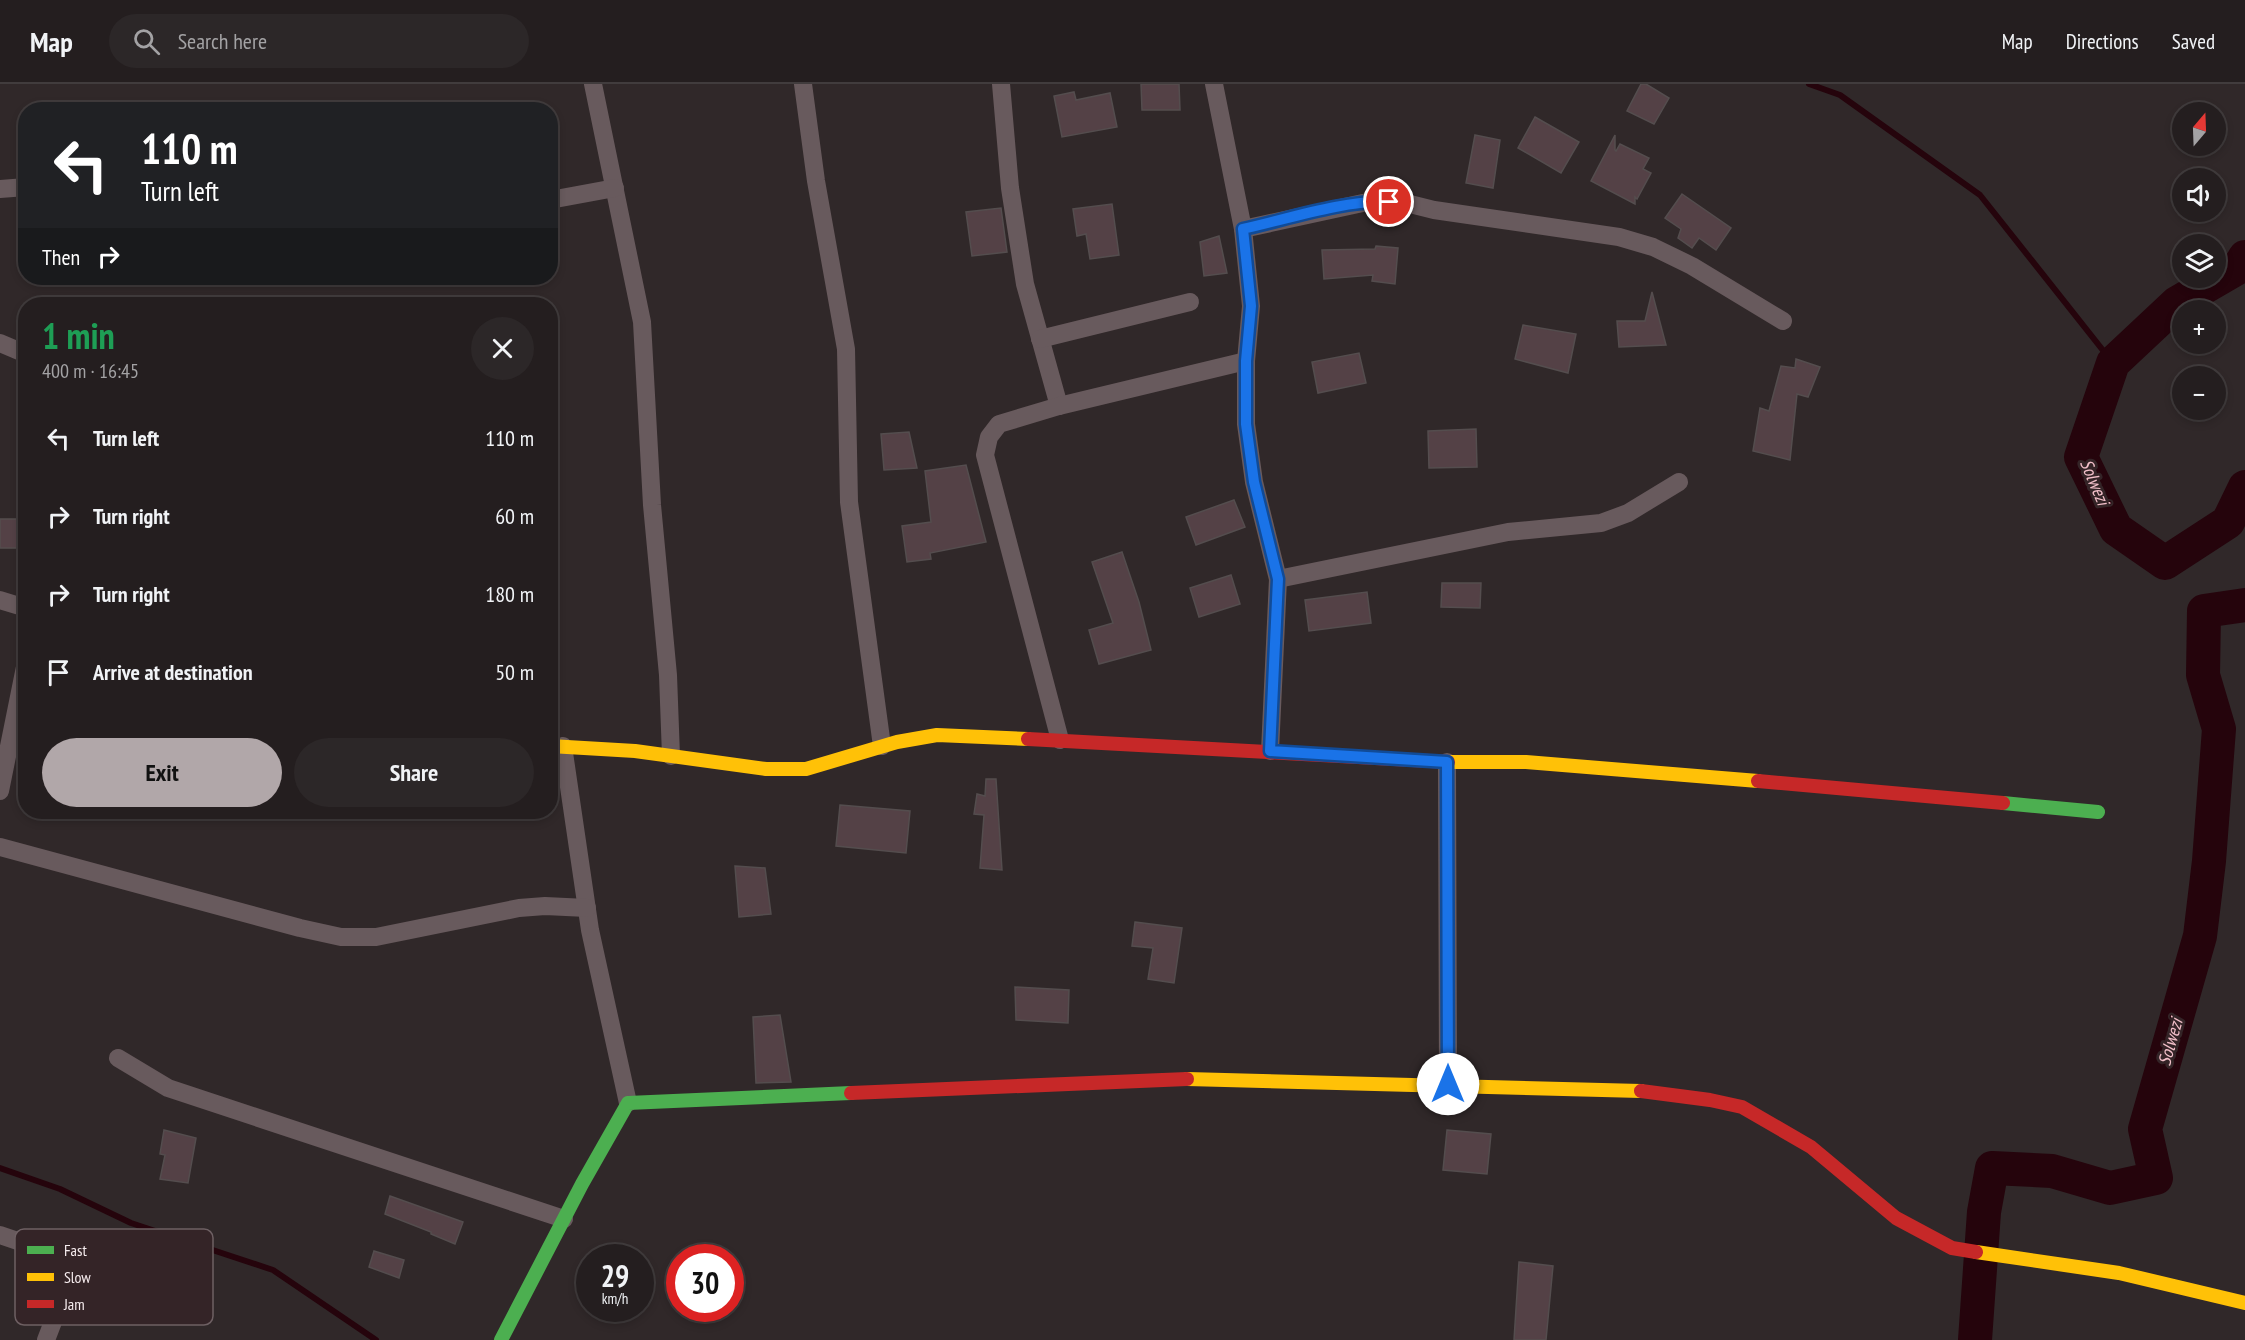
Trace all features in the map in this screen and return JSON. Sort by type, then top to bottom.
[{"type":"street","points":[[593,84],[642,322],[652,505],[668,675],[671,756]]},
{"type":"street","points":[[803,84],[816,181],[846,349],[849,502],[882,746]]},
{"type":"street","points":[[1001,84],[1010,188],[1025,284],[1059,406]]},
{"type":"street","points":[[1214,84],[1243,229],[1251,306],[1246,361],[1246,424],[1254,482],[1278,579],[1270,751]]},
{"type":"street","points":[[0,189],[18,188]]},
{"type":"street","points":[[558,199],[615,188]]},
{"type":"street","points":[[1243,229],[1372,201],[1406,203],[1434,210],[1619,237],[1653,247],[1692,266],[1783,321]]},
{"type":"street","points":[[1040,339],[1190,302]]},
{"type":"street","points":[[0,343],[18,351]]},
{"type":"street","points":[[1060,740],[985,454],[989,437],[999,424],[1059,406],[1246,361]]},
{"type":"street","points":[[1278,579],[1508,532],[1601,524],[1628,513],[1679,482]]},
{"type":"street","points":[[0,600],[18,606]]},
{"type":"street","points":[[0,791],[18,702]]},
{"type":"street","points":[[558,746],[635,751],[766,769],[806,769],[882,746],[937,735],[1060,740],[1447,762],[1526,762],[2098,812]]},
{"type":"street","points":[[501,1340],[628,1103],[587,908],[558,751]]},
{"type":"street","points":[[1447,762],[1448,1084]]},
{"type":"street","points":[[0,847],[300,928],[341,936],[376,937],[519,908],[545,906],[587,908]]},
{"type":"street","points":[[118,1058],[168,1088],[564,1219]]},
{"type":"street","points":[[628,1103],[1203,1078],[1629,1089],[1710,1100],[1742,1107],[1811,1147],[1896,1218],[1952,1248],[2119,1273],[2245,1303]]},
{"type":"street","points":[[0,1235],[15,1240]]},
{"type":"street","points":[[46,1340],[52,1325]]},
{"type":"building","points":[[1141,84],[1179,84],[1180,110],[1142,110]]},
{"type":"building","points":[[1641,84],[1646,84],[1669,98],[1654,124],[1627,111]]},
{"type":"building","points":[[1074,92],[1076,100],[1110,93],[1117,127],[1062,137],[1054,96]]},
{"type":"building","points":[[1535,117],[1579,142],[1561,173],[1518,148]]},
{"type":"building","points":[[1475,135],[1500,140],[1493,188],[1466,183]]},
{"type":"building","points":[[1615,135],[1616,151],[1620,144],[1649,158],[1643,169],[1651,173],[1637,199],[1635,197],[1635,204],[1591,181]]},
{"type":"building","points":[[1682,194],[1731,228],[1716,250],[1699,238],[1692,248],[1678,238],[1681,229],[1665,218]]},
{"type":"building","points":[[1112,204],[1119,255],[1090,259],[1086,234],[1077,236],[1073,209]]},
{"type":"building","points":[[1001,208],[1007,252],[972,256],[966,212]]},
{"type":"building","points":[[1219,236],[1227,273],[1204,276],[1200,242]]},
{"type":"building","points":[[1376,246],[1398,248],[1395,284],[1372,281],[1373,275],[1324,279],[1322,250],[1375,249]]},
{"type":"building","points":[[1652,292],[1666,345],[1619,347],[1617,321],[1645,321]]},
{"type":"building","points":[[1523,325],[1576,334],[1568,373],[1515,359]]},
{"type":"building","points":[[1359,353],[1366,383],[1318,393],[1312,362]]},
{"type":"building","points":[[1796,359],[1820,367],[1808,397],[1797,394],[1790,460],[1753,451],[1760,408],[1769,411],[1781,366],[1795,368]]},
{"type":"building","points":[[1476,429],[1477,467],[1429,468],[1428,431]]},
{"type":"building","points":[[909,432],[917,468],[884,470],[881,434]]},
{"type":"building","points":[[966,465],[986,542],[930,553],[931,559],[907,562],[902,526],[931,522],[925,471]]},
{"type":"building","points":[[1234,500],[1245,527],[1196,545],[1186,517]]},
{"type":"building","points":[[0,519],[18,519],[18,548],[0,548]]},
{"type":"building","points":[[1122,552],[1139,602],[1151,650],[1099,664],[1089,630],[1113,623],[1092,562]]},
{"type":"building","points":[[1231,575],[1240,604],[1199,617],[1190,588]]},
{"type":"building","points":[[1442,583],[1481,583],[1480,608],[1441,607]]},
{"type":"building","points":[[1367,592],[1371,623],[1309,631],[1305,600]]},
{"type":"building","points":[[986,779],[996,779],[1002,870],[980,868],[984,815],[974,814],[977,794],[985,796]]},
{"type":"building","points":[[840,805],[910,811],[906,853],[836,846]]},
{"type":"building","points":[[735,866],[765,868],[771,914],[739,917]]},
{"type":"building","points":[[1135,922],[1182,928],[1174,983],[1148,979],[1153,948],[1132,946]]},
{"type":"building","points":[[1015,987],[1069,990],[1068,1023],[1016,1020]]},
{"type":"building","points":[[780,1015],[791,1082],[756,1083],[753,1017]]},
{"type":"building","points":[[164,1130],[196,1138],[188,1183],[160,1179],[165,1155],[160,1154]]},
{"type":"building","points":[[1447,1130],[1491,1134],[1487,1174],[1443,1170]]},
{"type":"building","points":[[390,1196],[463,1222],[455,1244],[385,1214]]},
{"type":"building","points":[[374,1251],[404,1260],[399,1278],[369,1267]]},
{"type":"building","points":[[1519,1262],[1553,1266],[1546,1340],[1514,1340]]},
{"type":"waterway","points":[[1809,84],[1840,95],[1980,195],[2113,363]]},
{"type":"waterway","name":"Solwezi","points":[[2245,257],[2239,267],[2177,303],[2113,363],[2081,457],[2116,529],[2165,563],[2228,522],[2245,487]]},
{"type":"waterway","name":"Solwezi","points":[[1975,1340],[1984,1212],[1992,1168],[2052,1171],[2110,1188],[2156,1178],[2145,1129],[2200,936],[2209,861],[2219,729],[2203,675],[2204,611],[2245,605]]},
{"type":"waterway","points":[[0,1168],[60,1189],[131,1223],[149,1229]]},
{"type":"waterway","points":[[213,1250],[273,1270],[376,1340]]},
{"type":"traffic: fast","points":[[2003,803],[2098,812]]},
{"type":"traffic: fast","points":[[501,1340],[582,1184],[628,1103],[851,1093]]},
{"type":"traffic: slow","points":[[558,746],[635,751],[766,769],[806,769],[897,742],[937,735],[1028,739]]},
{"type":"traffic: slow","points":[[1448,762],[1526,762],[1758,781]]},
{"type":"traffic: slow","points":[[1187,1079],[1641,1091]]},
{"type":"traffic: slow","points":[[1976,1252],[2119,1273],[2245,1303]]},
{"type":"traffic: jam","points":[[1028,739],[1448,762]]},
{"type":"traffic: jam","points":[[1758,781],[2003,803]]},
{"type":"traffic: jam","points":[[851,1093],[1187,1079]]},
{"type":"traffic: jam","points":[[1641,1091],[1710,1100],[1742,1107],[1811,1147],[1896,1218],[1952,1248],[1976,1252]]},
{"type":"route","points":[[1389,202],[1372,201],[1344,206],[1243,229],[1251,306],[1246,361],[1246,424],[1254,482],[1278,579],[1270,751],[1447,762],[1448,1084]]}]
